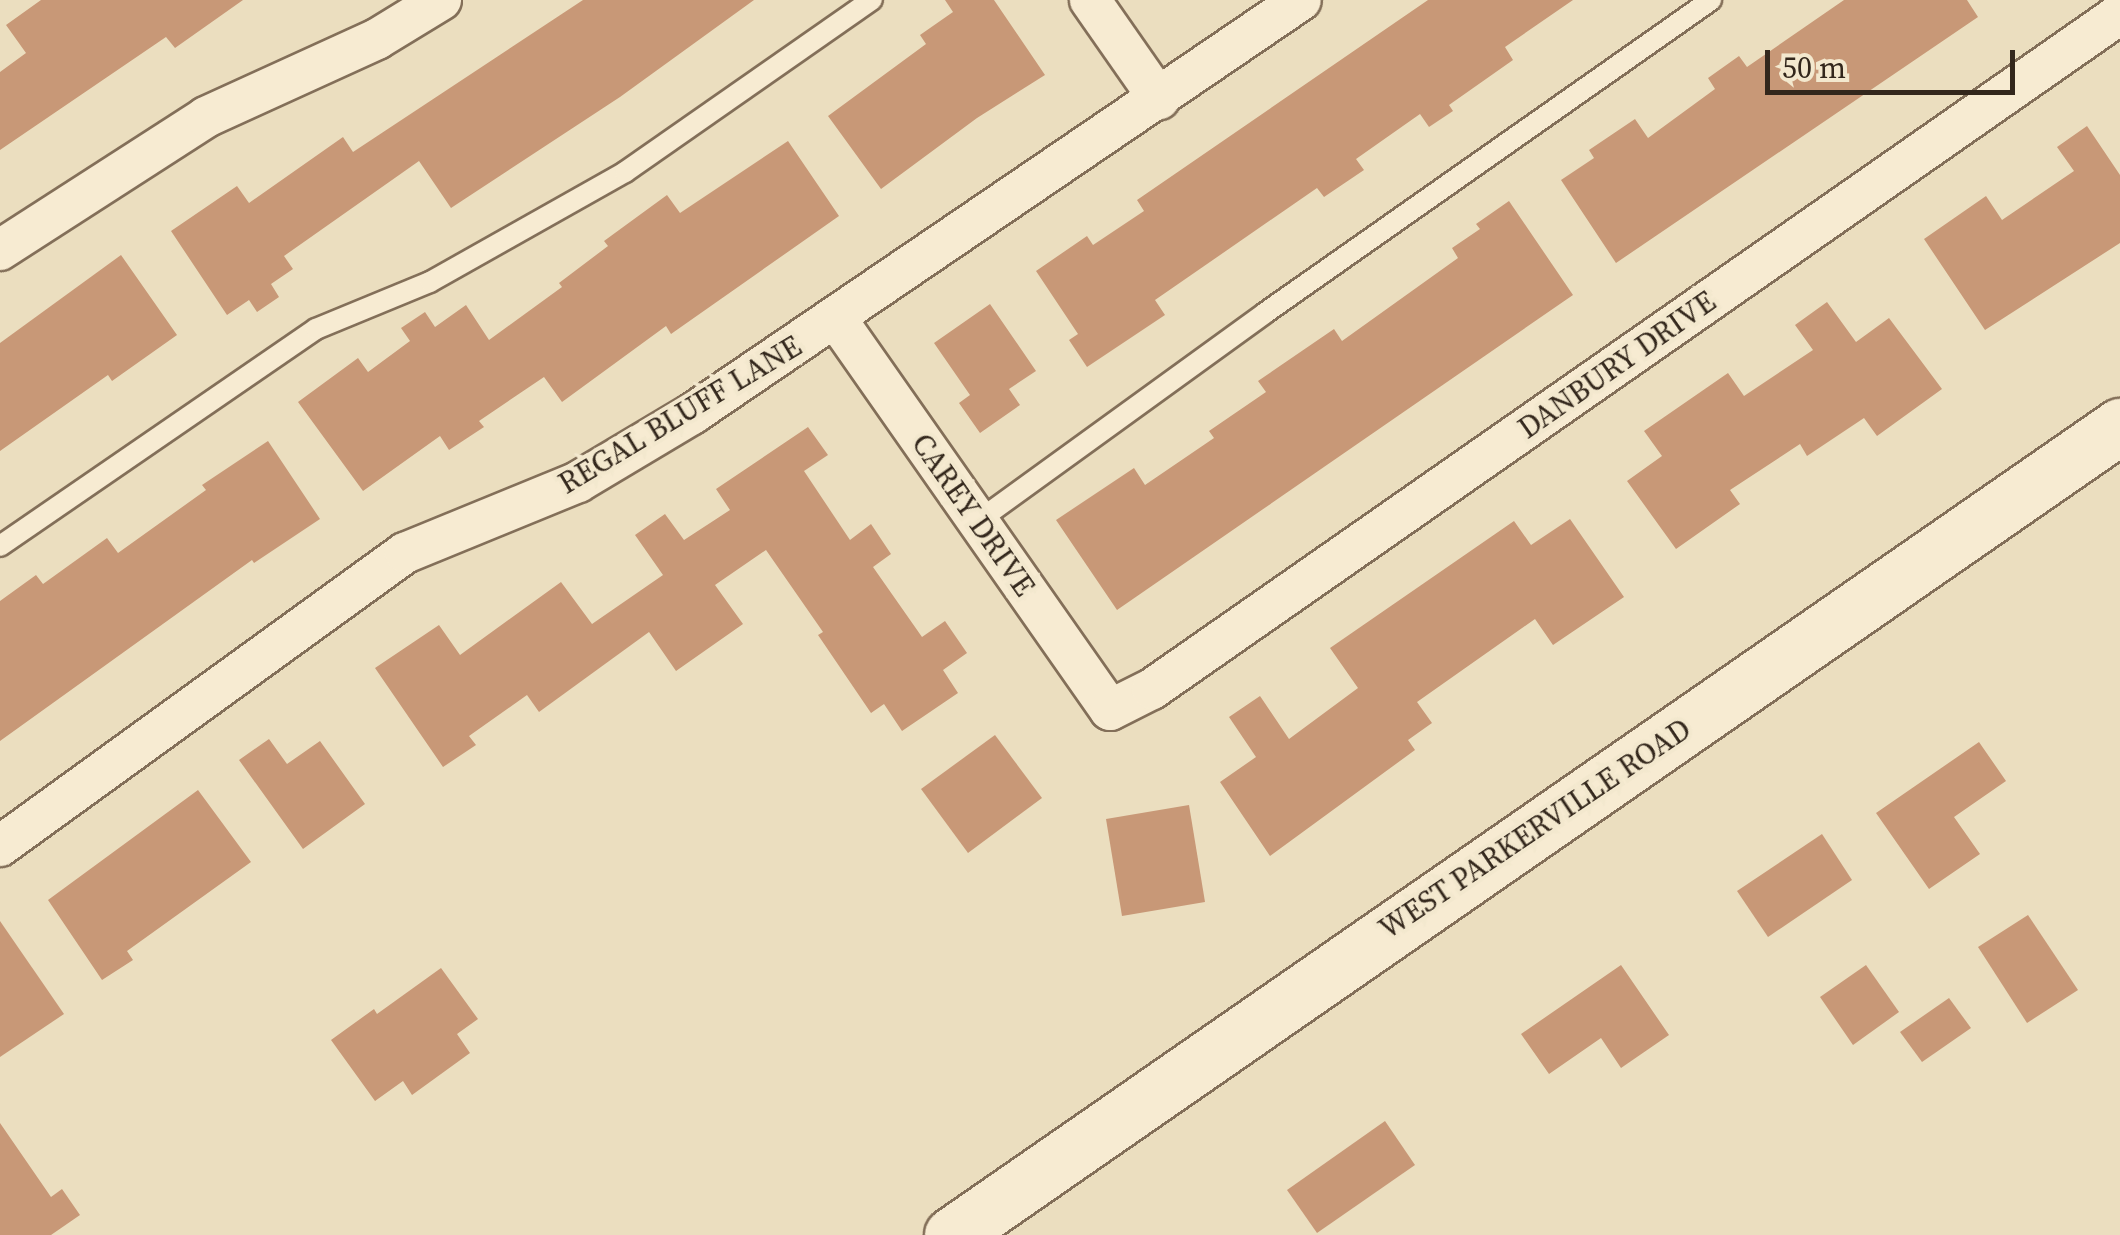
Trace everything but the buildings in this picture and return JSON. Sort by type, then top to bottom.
[{"type":"main road","name":"WEST PARKERVILLE ROAD","points":[[952,1235],[2120,426]]},
{"type":"street","points":[[0,250],[206,117],[377,39],[441,0]]},
{"type":"street","points":[[1090,0],[1159,99]]},
{"type":"street","name":"REGAL BLUFF LANE","points":[[0,846],[406,553],[578,482],[836,320],[1302,0]]},
{"type":"street","name":"DANBURY DRIVE","points":[[1110,710],[1152,690],[2107,23]]},
{"type":"street","name":"CAREY DRIVE","points":[[836,320],[1110,710]]},
{"type":"lane","points":[[0,546],[316,329],[430,282],[625,172],[872,0]]},
{"type":"lane","points":[[978,521],[1264,313],[1711,0]]}]
